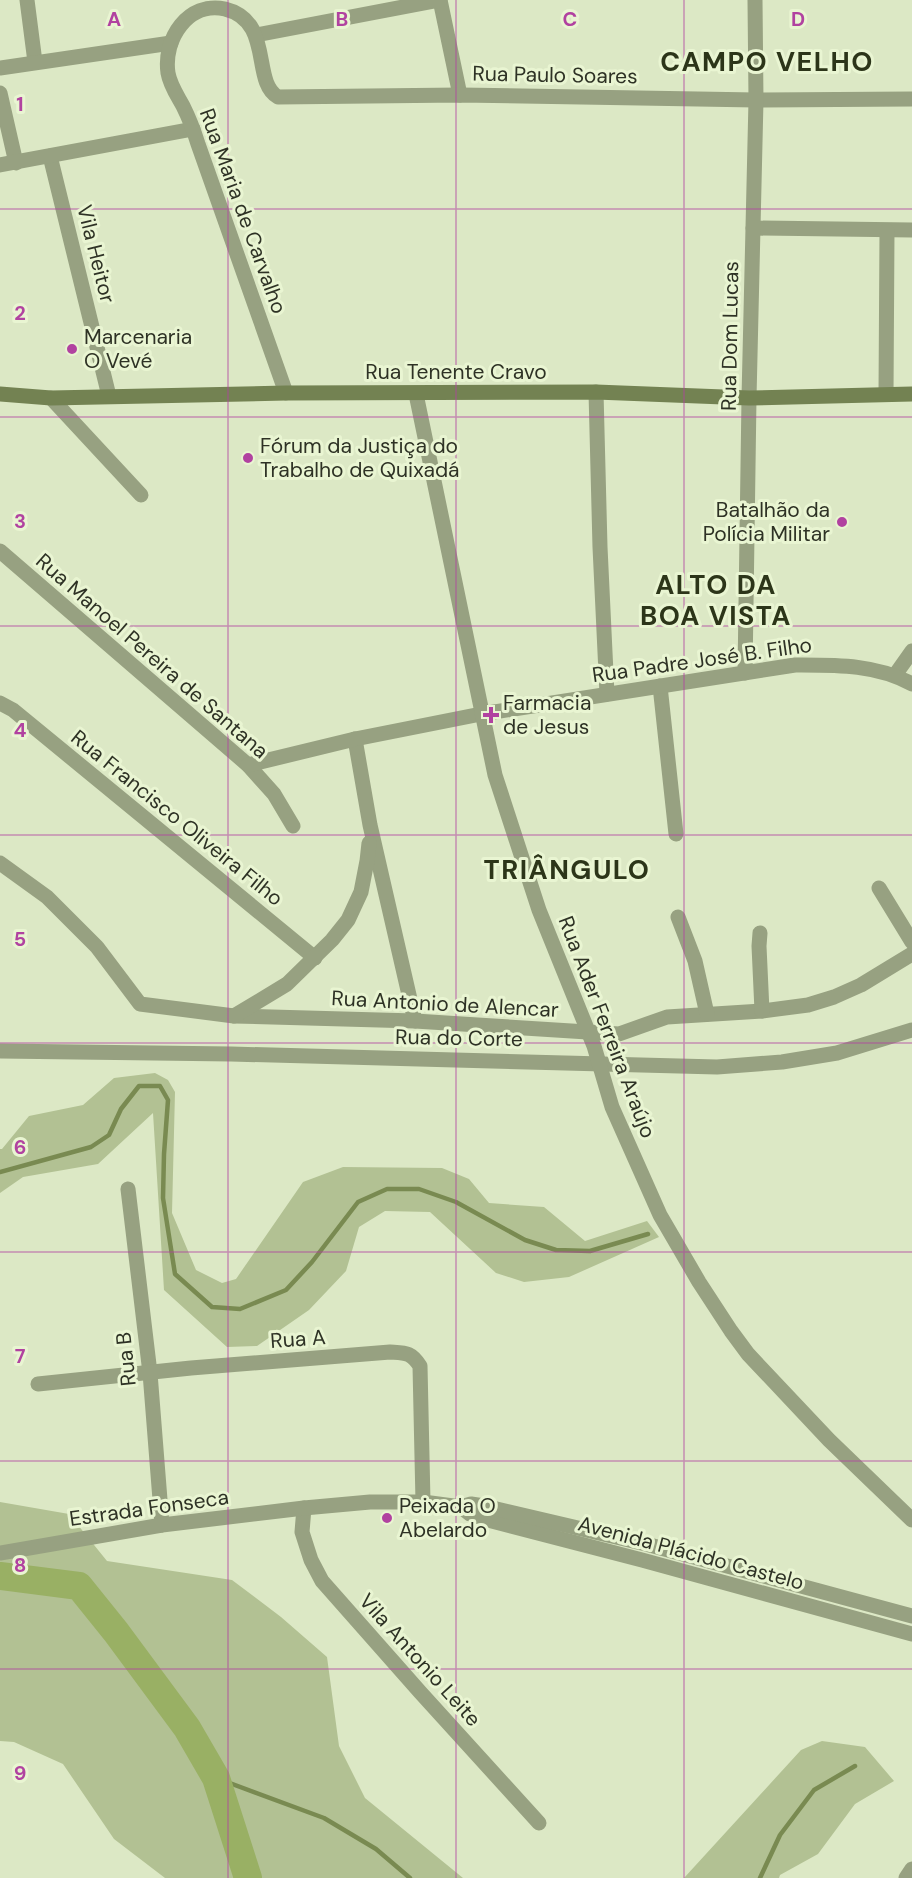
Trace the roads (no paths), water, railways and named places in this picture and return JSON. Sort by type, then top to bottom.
[{"type":"main road","name":"Rua Tenente Cravo","points":[[0,394],[51,398],[286,393],[596,392],[749,398],[912,394]]},
{"type":"street","points":[[27,0],[35,62]]},
{"type":"street","points":[[0,68],[171,43],[182,22],[191,15],[223,5],[243,18],[256,35],[440,0],[460,95]]},
{"type":"street","name":"Rua Dom Lucas","points":[[746,673],[756,100],[755,0]]},
{"type":"street","name":"Rua Paulo Soares","points":[[256,35],[264,72],[272,91],[278,97],[460,95],[756,100],[912,99]]},
{"type":"street","name":"Rua Maria de Carvalho","points":[[171,43],[168,74],[193,129],[286,393]]},
{"type":"street","points":[[0,93],[16,163]]},
{"type":"street","points":[[0,165],[193,129]]},
{"type":"street","name":"Vila Heitor","points":[[50,156],[109,396]]},
{"type":"street","points":[[753,228],[912,230]]},
{"type":"street","points":[[886,394],[887,231]]},
{"type":"street","points":[[596,392],[607,694]]},
{"type":"street","name":"Rua Ader Ferreira Araújo","points":[[417,394],[495,775],[539,910],[588,1032],[612,1107],[660,1215],[731,1331],[748,1354],[829,1440],[912,1520]]},
{"type":"street","points":[[51,398],[141,495]]},
{"type":"street","name":"Rua Manoel Pereira de Santana","points":[[0,551],[248,765],[274,794],[293,826]]},
{"type":"street","points":[[895,675],[912,651]]},
{"type":"street","name":"Rua Padre José B. Filho","points":[[248,765],[355,739],[481,714],[795,665],[846,665],[895,675],[912,684]]},
{"type":"street","points":[[660,686],[676,834]]},
{"type":"street","name":"Rua Francisco Oliveira Filho","points":[[7,707],[315,958]]},
{"type":"street","points":[[355,739],[370,825],[415,1022]]},
{"type":"street","points":[[234,1016],[287,984],[315,958],[348,920],[356,906],[367,861],[370,825]]},
{"type":"street","name":"Rua Antonio de Alencar","points":[[0,863],[47,897],[97,946],[140,1004],[234,1016],[415,1022],[619,1034],[667,1017],[762,1011],[808,1005],[861,985],[912,954]]},
{"type":"street","points":[[879,888],[912,942]]},
{"type":"street","points":[[678,917],[695,961],[707,1014]]},
{"type":"street","points":[[760,933],[762,1011]]},
{"type":"street","name":"Rua do Corte","points":[[0,1051],[717,1067],[782,1062],[837,1053],[912,1030]]},
{"type":"street","name":"Rua B","points":[[128,1189],[150,1373],[162,1525]]},
{"type":"street","name":"Rua A","points":[[38,1384],[390,1352],[406,1353],[414,1356],[420,1366],[423,1502]]},
{"type":"street","name":"Avenida Plácido Castelo","points":[[304,1508],[370,1502],[423,1502],[461,1508],[470,1514],[488,1520],[644,1552],[703,1560],[912,1616]]},
{"type":"street","name":"Estrada Fonseca","points":[[0,1553],[162,1525],[304,1508]]},
{"type":"street","name":"Vila Antonio Leite","points":[[304,1508],[302,1532],[310,1560],[322,1581],[539,1823]]},
{"type":"street","name":"Avenida Plácido Castelo","points":[[644,1552],[698,1575],[912,1634]]},
{"type":"street","points":[[698,1575],[703,1560]]},
{"type":"street","points":[[801,1605],[806,1587]]},
{"type":"street","points":[[906,1878],[912,1869]]},
{"type":"waterway","points":[[0,1172],[91,1147],[109,1135],[121,1109],[139,1086],[160,1086],[168,1100],[163,1198],[175,1274],[212,1307],[240,1309],[286,1290],[312,1262],[358,1202],[387,1189],[419,1189],[456,1202],[525,1240],[556,1250],[590,1251],[648,1234]]},
{"type":"waterway","points":[[0,1576],[79,1586],[187,1728],[216,1778],[248,1878]]},
{"type":"waterway","points":[[760,1878],[780,1835],[814,1790],[855,1766]]},
{"type":"waterway","points":[[216,1778],[324,1818],[376,1849],[410,1878]]},
{"type":"place","name":"Marcenaria O Vevé","points":[[72,349]]},
{"type":"place","name":"Fórum da Justiça do Trabalho de Quixadá","points":[[248,458]]},
{"type":"place","name":"Batalhão da Polícia Militar","points":[[842,522]]},
{"type":"place","name":"Farmacia de Jesus","points":[[491,715]]},
{"type":"place","name":"Peixada O Abelardo","points":[[387,1518]]},
{"type":"district","name":"CAMPO VELHO","points":[[767,61]]},
{"type":"district","name":"ALTO DA BOA VISTA","points":[[716,600]]},
{"type":"district","name":"TRIÂNGULO","points":[[567,869]]}]
